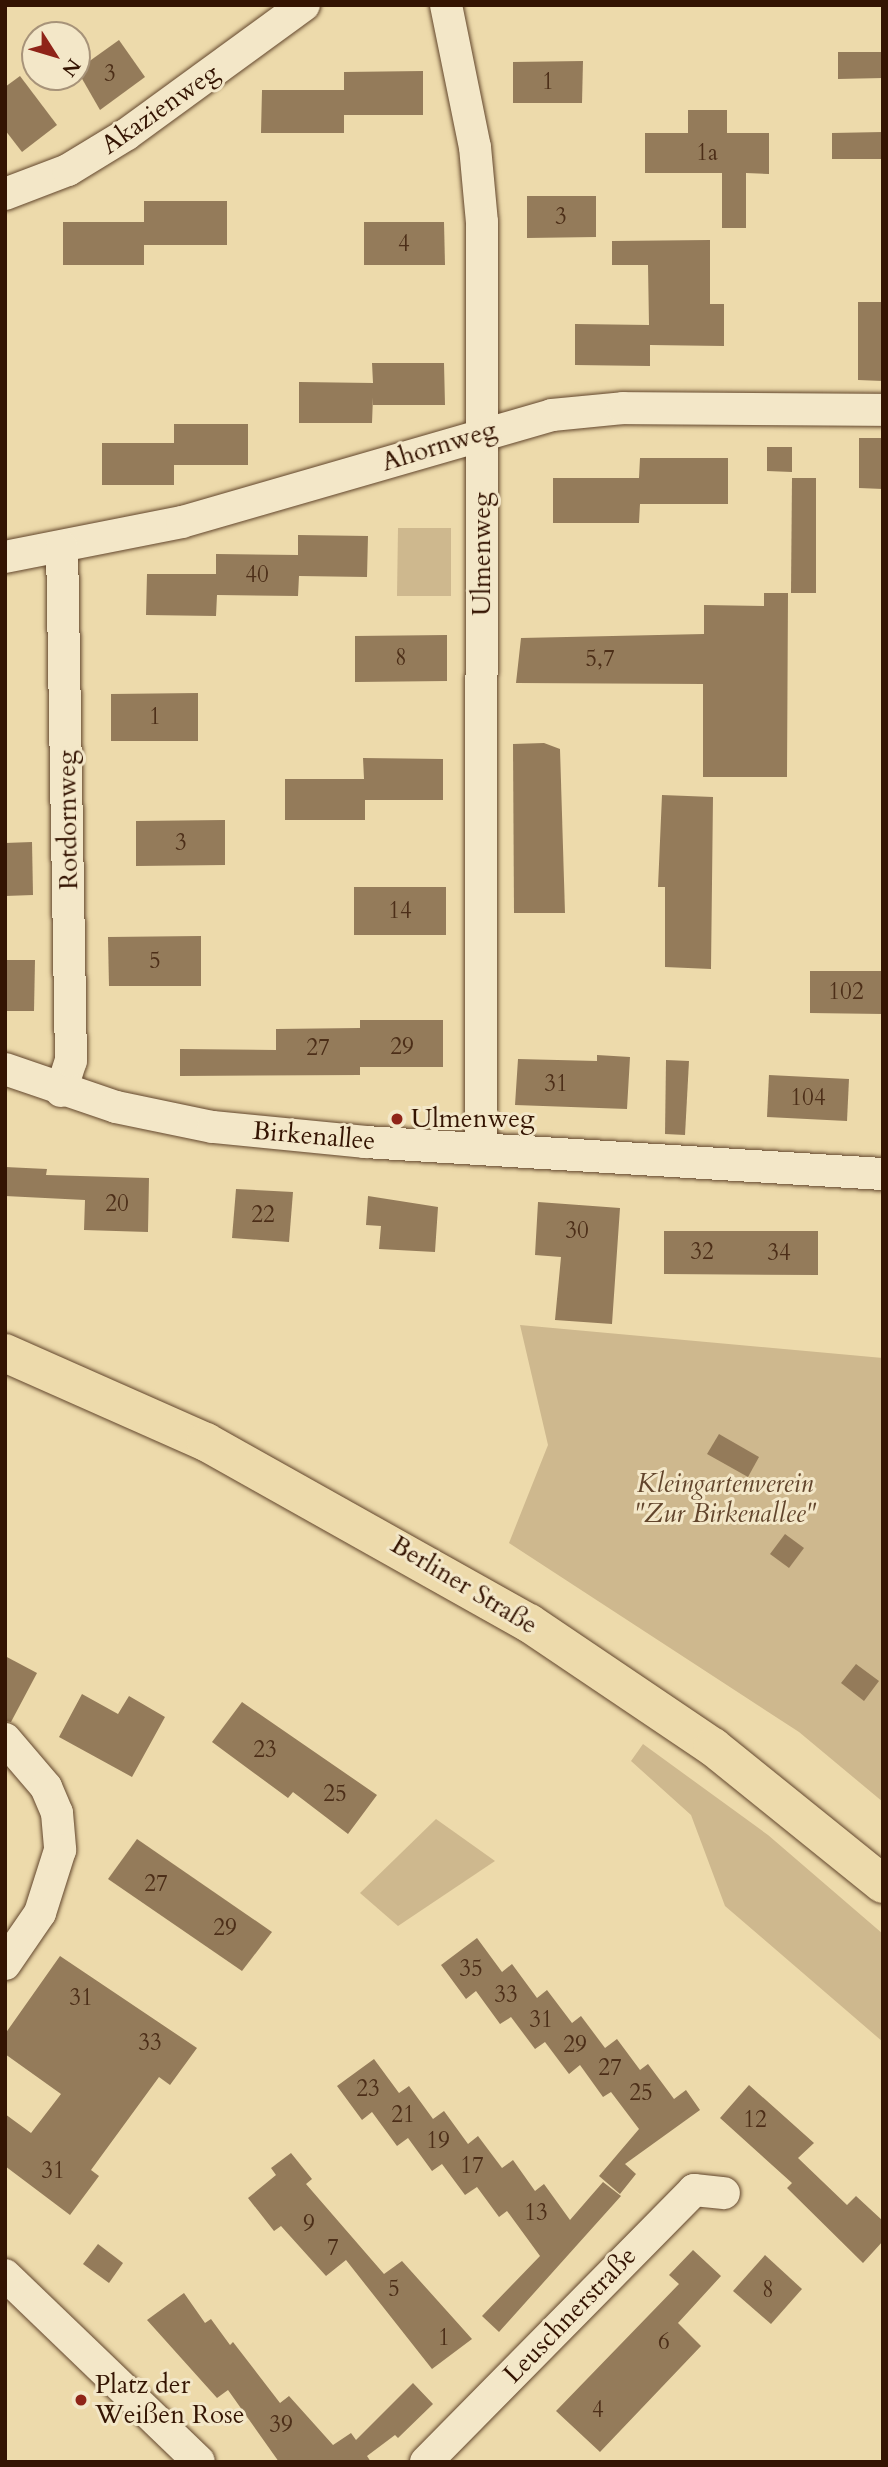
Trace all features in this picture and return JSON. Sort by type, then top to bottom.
[{"type":"highway","name":"Berliner Straße","points":[[5,1353],[229,1454],[529,1623],[713,1747],[883,1884]]},
{"type":"street","name":"Akazienweg","points":[[5,194],[68,170],[127,134],[304,5]]},
{"type":"street","name":"Ulmenweg","points":[[446,5],[475,147],[482,222],[481,1149]]},
{"type":"street","name":"Ahornweg","points":[[5,557],[195,518],[483,433],[587,410],[883,410]]},
{"type":"street","name":"Rotdornweg","points":[[61,1091],[71,1061],[62,547]]},
{"type":"street","name":"Birkenallee","points":[[5,1069],[61,1091],[213,1127],[481,1149],[883,1174]]},
{"type":"street","points":[[5,1739],[46,1787],[57,1813],[60,1850],[40,1913],[5,1964]]},
{"type":"street","name":"Leuschnerstraße","points":[[426,2462],[694,2190],[724,2193]]},
{"type":"street","points":[[5,2275],[199,2462]]},
{"type":"green space","points":[[398,528],[451,528],[451,596],[397,596]]},
{"type":"green space","name":"Kleingartenverein \"Zur Birkenallee\"","points":[[520,1325],[883,1358],[883,1802],[799,1732],[509,1543],[548,1445]]},
{"type":"green space","points":[[643,1744],[768,1835],[883,1934],[883,2042],[725,1906],[691,1815],[631,1761]]},
{"type":"green space","points":[[436,1819],[495,1861],[398,1926],[360,1893]]},
{"type":"building","points":[[119,40],[145,77],[100,110],[89,91],[91,60]]},
{"type":"building","points":[[838,52],[883,52],[883,78],[838,79]]},
{"type":"building","points":[[583,61],[582,103],[513,103],[513,62]]},
{"type":"building","points":[[423,71],[423,115],[344,115],[344,133],[261,133],[262,90],[344,90],[344,72]]},
{"type":"building","points":[[20,76],[21,91],[31,91],[57,125],[22,152],[5,130],[5,87]]},
{"type":"building","points":[[688,110],[727,110],[727,133],[769,133],[769,174],[746,173],[746,228],[722,228],[722,173],[645,173],[645,133],[688,133]]},
{"type":"building","points":[[883,132],[883,159],[832,159],[832,133]]},
{"type":"building","points":[[527,196],[596,196],[596,237],[527,238]]},
{"type":"building","points":[[144,201],[227,201],[227,245],[144,245],[144,265],[63,265],[63,222],[144,222]]},
{"type":"building","points":[[364,222],[444,222],[445,265],[364,265]]},
{"type":"building","points":[[710,240],[710,304],[724,304],[724,346],[650,345],[650,366],[575,365],[575,324],[649,325],[648,265],[612,265],[612,241]]},
{"type":"building","points":[[858,302],[883,302],[883,381],[858,380]]},
{"type":"building","points":[[372,363],[444,363],[445,405],[373,405],[373,397],[372,423],[299,423],[299,382],[373,383]]},
{"type":"building","points":[[174,424],[248,424],[248,465],[174,465],[174,485],[102,485],[102,443],[174,443]]},
{"type":"building","points":[[859,438],[883,438],[883,489],[859,488]]},
{"type":"building","points":[[767,447],[792,447],[792,472],[767,471]]},
{"type":"building","points":[[640,458],[728,458],[728,504],[640,504],[639,523],[553,523],[553,478],[639,478]]},
{"type":"building","points":[[792,478],[816,478],[816,593],[791,593]]},
{"type":"building","points":[[298,535],[368,536],[367,577],[299,576],[298,596],[217,595],[216,616],[146,615],[147,574],[216,574],[216,554],[298,555]]},
{"type":"building","points":[[764,593],[788,593],[787,777],[703,777],[703,684],[516,683],[521,638],[704,634],[704,605],[764,606]]},
{"type":"building","points":[[447,635],[447,681],[355,682],[355,636]]},
{"type":"building","points":[[198,693],[198,741],[111,741],[111,694]]},
{"type":"building","points":[[544,743],[560,749],[565,913],[514,913],[513,744]]},
{"type":"building","points":[[363,758],[443,759],[443,800],[365,800],[365,820],[285,820],[285,779],[364,779]]},
{"type":"building","points":[[662,795],[713,797],[711,969],[665,967],[665,887],[658,887]]},
{"type":"building","points":[[225,820],[225,865],[136,866],[136,821]]},
{"type":"building","points":[[32,842],[33,895],[5,896],[5,843]]},
{"type":"building","points":[[354,887],[446,887],[446,935],[354,935]]},
{"type":"building","points":[[201,936],[201,986],[109,986],[108,937]]},
{"type":"building","points":[[5,960],[35,960],[34,1011],[5,1011]]},
{"type":"building","points":[[810,971],[883,971],[883,1014],[810,1013]]},
{"type":"building","points":[[360,1020],[443,1020],[443,1067],[360,1067],[360,1075],[180,1076],[180,1049],[276,1050],[276,1029],[360,1028]]},
{"type":"building","points":[[597,1055],[630,1057],[627,1109],[515,1105],[518,1059],[597,1061]]},
{"type":"building","points":[[666,1060],[689,1061],[685,1135],[665,1134]]},
{"type":"building","points":[[769,1075],[849,1079],[847,1121],[767,1117]]},
{"type":"building","points":[[5,1167],[47,1169],[46,1175],[149,1178],[148,1232],[84,1230],[85,1200],[5,1196]]},
{"type":"building","points":[[236,1189],[293,1192],[289,1242],[232,1238]]},
{"type":"building","points":[[368,1196],[438,1207],[435,1252],[379,1249],[381,1226],[366,1225]]},
{"type":"building","points":[[538,1202],[620,1208],[612,1324],[555,1320],[561,1257],[535,1255]]},
{"type":"building","points":[[664,1231],[818,1231],[818,1275],[664,1274]]},
{"type":"building","points":[[719,1434],[759,1457],[748,1477],[707,1454]]},
{"type":"building","points":[[785,1534],[804,1548],[789,1568],[770,1554]]},
{"type":"building","points":[[5,1656],[37,1673],[11,1722],[5,1721]]},
{"type":"building","points":[[856,1664],[879,1681],[864,1701],[841,1683]]},
{"type":"building","points":[[82,1694],[118,1714],[129,1696],[165,1717],[132,1777],[59,1737]]},
{"type":"building","points":[[242,1702],[377,1795],[348,1834],[293,1792],[288,1798],[212,1742]]},
{"type":"building","points":[[137,1839],[272,1932],[242,1971],[108,1879]]},
{"type":"building","points":[[477,1938],[502,1972],[512,1964],[537,1998],[547,1990],[572,2023],[581,2016],[605,2048],[617,2039],[640,2070],[648,2064],[674,2099],[686,2090],[700,2110],[625,2164],[636,2174],[620,2194],[599,2176],[639,2129],[611,2092],[603,2097],[580,2065],[569,2074],[545,2042],[535,2049],[511,2017],[500,2024],[476,1991],[466,1999],[441,1965]]},
{"type":"building","points":[[60,1956],[197,2048],[170,2085],[159,2077],[91,2170],[99,2176],[70,2215],[5,2166],[5,2114],[31,2133],[61,2094],[5,2054],[5,2034]]},
{"type":"building","points":[[374,2059],[399,2093],[409,2086],[433,2119],[444,2111],[468,2144],[478,2136],[502,2168],[513,2160],[535,2191],[544,2184],[570,2220],[603,2182],[621,2196],[499,2332],[482,2316],[540,2256],[507,2211],[499,2217],[477,2187],[465,2195],[442,2164],[432,2171],[408,2138],[397,2146],[372,2112],[362,2120],[337,2086]]},
{"type":"building","points":[[749,2085],[814,2143],[798,2158],[847,2205],[856,2196],[883,2221],[883,2241],[863,2263],[787,2188],[792,2183],[720,2118]]},
{"type":"building","points":[[291,2153],[312,2179],[306,2184],[384,2274],[402,2261],[472,2339],[432,2369],[346,2260],[326,2276],[281,2226],[274,2231],[248,2198],[276,2175],[271,2168]]},
{"type":"building","points":[[98,2244],[123,2263],[109,2283],[83,2264]]},
{"type":"building","points":[[693,2250],[721,2276],[678,2323],[701,2346],[600,2452],[556,2411],[679,2284],[669,2275]]},
{"type":"building","points":[[765,2255],[802,2289],[771,2324],[733,2291]]},
{"type":"building","points":[[184,2293],[205,2323],[211,2319],[230,2345],[233,2342],[280,2403],[289,2396],[333,2445],[351,2433],[356,2440],[413,2383],[433,2404],[398,2438],[395,2435],[367,2456],[371,2462],[279,2462],[228,2390],[217,2398],[147,2320]]},
{"type":"place","name":"Ulmenweg","points":[[397,1119]]},
{"type":"place","name":"Platz der Weißen Rose","points":[[81,2400]]}]
